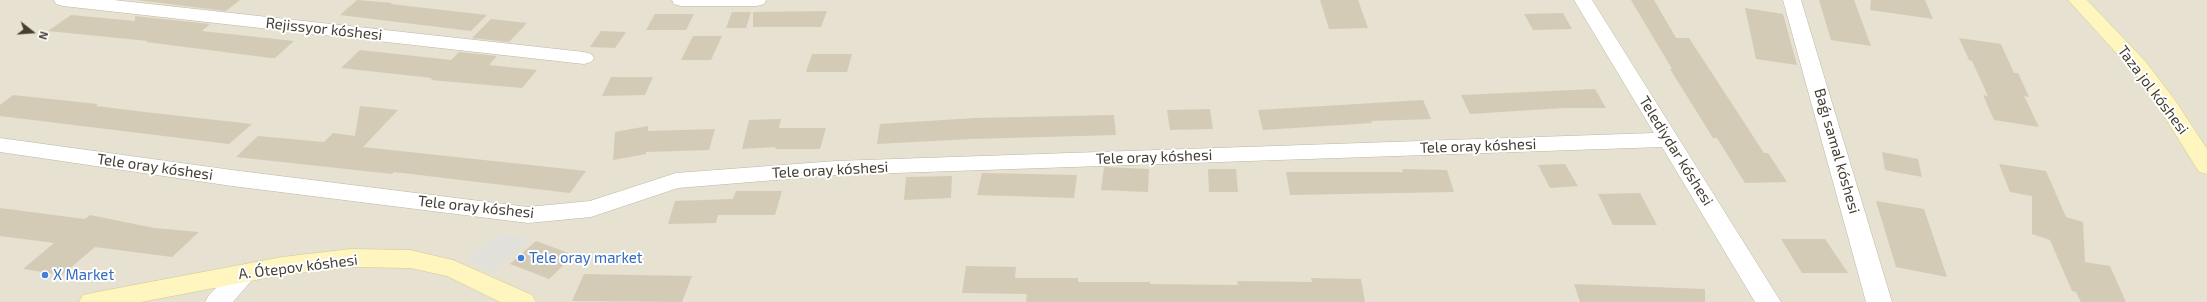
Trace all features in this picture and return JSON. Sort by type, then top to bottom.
[{"type":"street","name":"Rejissyor kóshesi","points":[[63,0],[584,58]]},
{"type":"street","points":[[681,0],[757,0]]},
{"type":"street","name":"Telediydar kóshesi","points":[[1583,0],[1768,302]]},
{"type":"street","name":"Baǵı samal kóshesi","points":[[1792,0],[1880,302]]},
{"type":"street","name":"Taza jol kóshesi","points":[[2077,0],[2139,66],[2168,105],[2207,167]]},
{"type":"street","name":"Tele oray kóshesi","points":[[0,145],[232,178],[528,215],[591,209],[676,180],[836,168],[1670,140]]},
{"type":"street","name":"A. Ótepov kóshesi","points":[[92,302],[282,266],[350,258],[410,259],[453,269],[511,300]]},
{"type":"street","points":[[218,302],[246,273]]},
{"type":"shaded area","points":[[0,0],[2207,0],[2207,302],[0,302]]},
{"type":"shaded area","points":[[497,234],[530,239],[493,272],[466,260]]},
{"type":"building","points":[[136,0],[240,0],[226,11]]},
{"type":"building","points":[[357,0],[487,15],[471,31],[340,15]]},
{"type":"building","points":[[1320,0],[1358,0],[1368,28],[1329,29]]},
{"type":"building","points":[[1631,0],[1654,0],[1676,38],[1689,38],[1764,153],[1768,153],[1787,182],[1745,183],[1717,138],[1713,138],[1670,69],[1672,69]]},
{"type":"building","points":[[1819,0],[1854,0],[1871,46],[1831,40]]},
{"type":"building","points":[[1871,0],[1925,0],[1933,19],[1870,10]]},
{"type":"building","points":[[1745,8],[1783,14],[1797,65],[1756,59]]},
{"type":"building","points":[[827,11],[821,27],[753,27],[753,12]]},
{"type":"building","points":[[732,12],[751,12],[746,28],[726,28]]},
{"type":"building","points":[[1563,13],[1572,29],[1533,30],[1524,14]]},
{"type":"building","points":[[655,14],[694,14],[686,30],[646,30]]},
{"type":"building","points":[[71,15],[135,21],[135,16],[210,24],[202,31],[294,41],[275,58],[271,58],[146,42],[148,41],[48,31]]},
{"type":"building","points":[[491,19],[527,23],[509,42],[472,38]]},
{"type":"building","points":[[601,31],[626,32],[615,48],[590,47]]},
{"type":"building","points":[[693,36],[722,36],[711,60],[681,60]]},
{"type":"building","points":[[1959,38],[2001,44],[2014,73],[2018,73],[2029,97],[2024,96],[2039,127],[1994,120],[1983,95],[1988,96],[1972,61],[1969,60]]},
{"type":"building","points":[[360,50],[451,60],[459,52],[497,56],[489,65],[537,70],[522,88],[431,80],[432,78],[341,68]]},
{"type":"building","points":[[812,54],[852,54],[847,72],[806,72]]},
{"type":"building","points":[[611,77],[653,77],[645,95],[602,96]]},
{"type":"building","points":[[1595,89],[1606,108],[1563,108],[1470,114],[1461,95]]},
{"type":"building","points":[[13,95],[98,104],[96,106],[252,124],[229,144],[0,116],[0,105]]},
{"type":"building","points":[[1423,100],[1431,119],[1371,121],[1372,123],[1263,130],[1258,110]]},
{"type":"building","points":[[360,106],[398,110],[363,147],[586,171],[570,193],[394,172],[392,174],[236,157],[258,136],[324,142],[333,133],[355,136]]},
{"type":"building","points":[[1210,109],[1213,129],[1170,130],[1167,110]]},
{"type":"building","points":[[1114,115],[1116,135],[971,139],[877,144],[880,124],[975,118]]},
{"type":"building","points":[[781,119],[779,128],[826,128],[820,149],[775,149],[776,147],[742,149],[749,120]]},
{"type":"building","points":[[648,126],[648,131],[715,129],[709,150],[646,152],[646,154],[613,160],[615,132]]},
{"type":"building","points":[[1882,152],[1918,159],[1922,177],[1885,170]]},
{"type":"building","points":[[1565,164],[1578,186],[1550,188],[1538,165]]},
{"type":"building","points":[[1999,164],[2046,171],[2066,217],[2083,222],[2085,262],[2110,266],[2126,302],[2081,302],[2076,292],[2072,291],[2050,240],[2032,234],[2032,196],[2010,192]]},
{"type":"building","points":[[1104,167],[1149,169],[1148,192],[1101,190]]},
{"type":"building","points":[[1208,169],[1236,169],[1238,192],[1209,192]]},
{"type":"building","points":[[1402,169],[1447,170],[1454,192],[1290,195],[1286,172],[1403,172]]},
{"type":"building","points":[[982,173],[1077,175],[1074,198],[977,195]]},
{"type":"building","points":[[952,176],[951,198],[904,200],[906,177]]},
{"type":"building","points":[[736,191],[782,191],[775,215],[718,215],[716,223],[668,224],[675,201],[733,199]]},
{"type":"building","points":[[1640,193],[1657,225],[1613,225],[1598,194]]},
{"type":"building","points":[[1876,201],[1924,209],[1947,277],[1896,267]]},
{"type":"building","points":[[0,208],[85,219],[90,215],[154,228],[199,232],[172,257],[95,247],[62,275],[23,269],[54,243],[0,236]]},
{"type":"building","points":[[1781,239],[1825,239],[1848,273],[1802,273]]},
{"type":"building","points":[[536,241],[574,255],[549,279],[510,264]]},
{"type":"building","points":[[966,266],[1016,267],[1015,278],[1078,278],[1078,282],[1150,282],[1150,284],[1238,285],[1237,281],[1312,282],[1311,278],[1361,279],[1365,302],[1026,302],[1027,294],[962,293]]},
{"type":"building","points":[[584,274],[692,276],[682,302],[572,301]]},
{"type":"building","points":[[1574,284],[1705,289],[1705,302],[1580,302]]},
{"type":"place","name":"Tele oray market","points":[[521,258]]},
{"type":"place","name":"X Market","points":[[45,275]]}]
